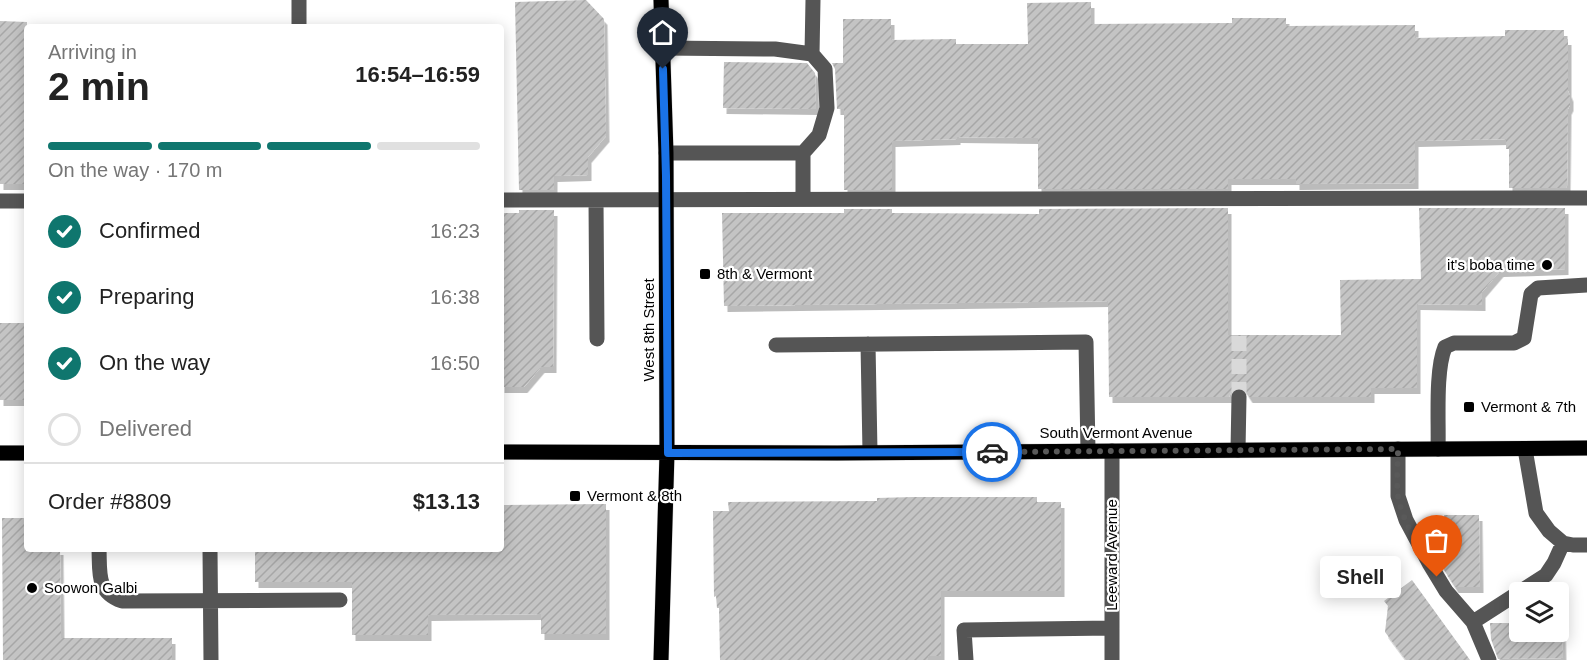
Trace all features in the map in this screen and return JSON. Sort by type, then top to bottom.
[{"type":"main road","name":"West 8th Street","points":[[661,0],[666,153],[668,453],[661,660]]},
{"type":"main road","name":"South Vermont Avenue","points":[[504,452],[1587,448]]},
{"type":"main road","points":[[0,453],[24,453]]},
{"type":"street","points":[[299,0],[300,24]]},
{"type":"street","points":[[812,54],[813,0]]},
{"type":"street","points":[[662,48],[776,49],[812,54],[825,69],[827,108],[819,135],[803,153],[803,199]]},
{"type":"street","points":[[666,153],[803,153]]},
{"type":"street","points":[[504,200],[1587,198]]},
{"type":"street","points":[[596,200],[597,339]]},
{"type":"street","points":[[0,201],[24,201]]},
{"type":"street","points":[[1438,449],[1438,395],[1441,356],[1445,347],[1454,343],[1514,343],[1524,338],[1531,294],[1538,288],[1587,285]]},
{"type":"street","points":[[776,345],[1086,342],[1088,451]]},
{"type":"street","points":[[868,344],[870,452]]},
{"type":"street","points":[[1238,450],[1239,397]]},
{"type":"street","points":[[1398,449],[1398,496],[1406,520],[1446,591],[1473,622],[1489,660]]},
{"type":"street","points":[[1525,449],[1536,513],[1549,531],[1563,543],[1587,545]]},
{"type":"street","name":"Leeward Avenue","points":[[1112,451],[1112,660]]},
{"type":"street","points":[[1473,622],[1546,575],[1563,543]]},
{"type":"street","points":[[99,552],[102,585],[107,593],[122,601],[340,600]]},
{"type":"street","points":[[210,552],[211,660]]},
{"type":"street","points":[[966,660],[964,630],[1112,628]]},
{"type":"building","points":[[586,0],[604,19],[606,136],[588,157],[588,175],[554,176],[554,190],[519,190],[515,2]]},
{"type":"building","points":[[1091,2],[1091,24],[1232,23],[1232,18],[1286,18],[1286,26],[1415,25],[1415,38],[1505,36],[1505,30],[1564,30],[1564,39],[1568,39],[1568,91],[1570,96],[1567,186],[1566,188],[1509,188],[1509,149],[1506,149],[1506,139],[1415,141],[1415,183],[1296,184],[1296,179],[1228,179],[1228,189],[1038,189],[1038,138],[957,137],[957,139],[892,141],[892,190],[844,190],[844,109],[837,109],[835,69],[832,63],[843,63],[843,19],[891,19],[891,40],[956,39],[956,44],[1028,44],[1027,3]]},
{"type":"building","points":[[0,21],[27,22],[24,24],[24,184],[0,184]]},
{"type":"building","points":[[724,62],[807,63],[815,73],[816,109],[723,108]]},
{"type":"building","points":[[1228,208],[1228,335],[1341,335],[1340,280],[1421,279],[1419,208],[1565,208],[1565,269],[1500,271],[1482,292],[1482,305],[1417,304],[1417,388],[1371,388],[1371,397],[1249,397],[1244,389],[1239,387],[1231,392],[1229,397],[1109,397],[1108,301],[724,306],[722,213],[844,213],[844,209],[892,209],[892,213],[1039,214],[1039,209]]},
{"type":"building","points":[[519,210],[554,210],[553,367],[541,367],[524,387],[504,387],[504,213],[519,213]]},
{"type":"building","points":[[0,323],[24,323],[24,400],[0,400]]},
{"type":"building","points":[[1037,497],[1037,502],[1061,502],[1061,591],[941,591],[941,656],[928,656],[928,660],[720,660],[719,608],[717,608],[716,596],[714,597],[713,511],[729,511],[728,502],[877,501],[877,498]]},
{"type":"building","points":[[606,504],[606,634],[541,634],[541,614],[428,615],[428,635],[352,635],[352,582],[255,582],[255,552],[504,552],[504,505]]},
{"type":"building","points":[[1444,515],[1479,515],[1480,587],[1455,587],[1444,570]]},
{"type":"building","points":[[2,518],[24,518],[24,552],[60,552],[61,638],[172,638],[172,660],[3,660]]},
{"type":"building","points":[[1412,580],[1470,660],[1406,660],[1385,632],[1388,606],[1384,601]]},
{"type":"building","points":[[1490,623],[1509,623],[1509,642],[1563,642],[1563,658],[1498,659],[1491,639]]},
{"type":"tunnel","points":[[1239,335],[1239,397]]},
{"type":"way so far","points":[[992,452],[1398,449],[1398,496],[1401,507],[1437,577]]},
{"type":"place","name":"it's boba time","points":[[1547,265]]},
{"type":"place","name":"8th & Vermont","points":[[705,274]]},
{"type":"place","name":"Vermont & 7th","points":[[1469,407]]},
{"type":"place","name":"Vermont & 8th","points":[[575,496]]},
{"type":"place","name":"Shell","points":[[1437,577]]},
{"type":"place","name":"Soowon Galbi","points":[[32,588]]},
{"type":"route","points":[[663,69],[668,453],[992,452]]}]
